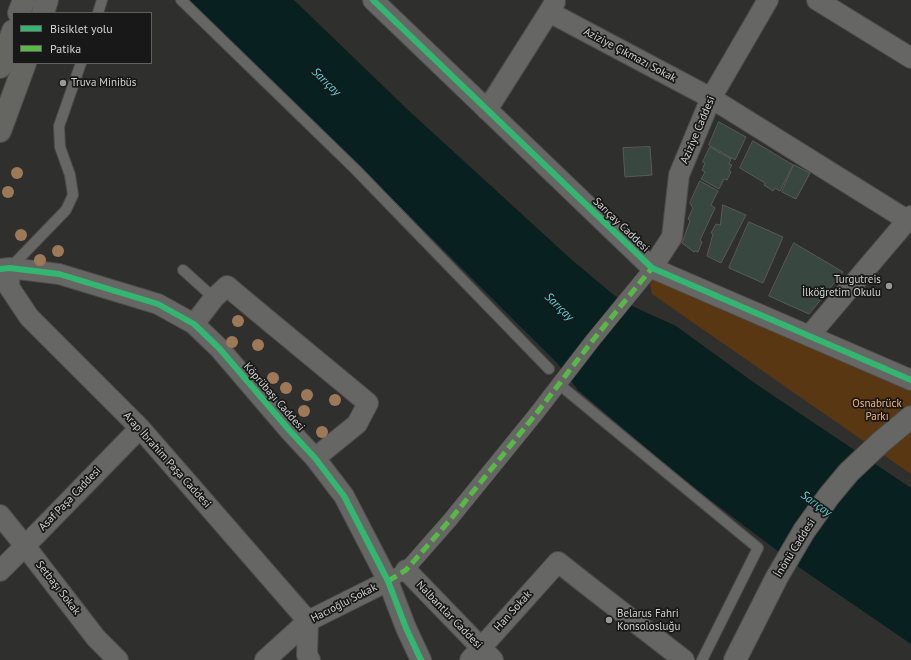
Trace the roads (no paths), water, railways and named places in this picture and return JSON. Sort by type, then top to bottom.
[{"type":"main road","points":[[19,12],[24,0]]},
{"type":"main road","points":[[42,12],[47,0]]},
{"type":"main road","points":[[0,67],[12,34]]},
{"type":"main road","points":[[0,131],[24,64]]},
{"type":"street","name":"Sarıçay Caddesi","points":[[373,0],[652,268],[911,380]]},
{"type":"street","name":"Aziziye Caddesi","points":[[652,268],[672,237],[679,175],[711,98],[768,0]]},
{"type":"street","points":[[817,0],[910,55]]},
{"type":"street","points":[[487,110],[553,6]]},
{"type":"street","name":"Aziziye Çıkmazı Sokak","points":[[553,6],[711,98],[909,218]]},
{"type":"street","points":[[809,336],[909,218]]},
{"type":"street","points":[[388,581],[406,570],[450,520],[652,268]]},
{"type":"street","name":"Köprübaşı Caddesi","points":[[5,278],[59,274],[158,304],[194,324],[219,348],[315,458],[344,496],[388,581],[406,628],[421,660]]},
{"type":"street","name":"Arap İbrahim Paşa Caddesi","points":[[5,278],[29,317],[140,428],[308,621]]},
{"type":"street","points":[[194,324],[214,298],[227,286],[368,403],[357,424],[315,458]]},
{"type":"street","name":"İnönü Caddesi","points":[[736,659],[777,577],[804,531],[829,496],[849,472],[880,442],[911,418]]},
{"type":"street","name":"Asaf Paşa Caddesi","points":[[0,570],[140,428]]},
{"type":"street","name":"Setbaşı Sokak","points":[[0,515],[96,638],[118,660]]},
{"type":"street","name":"Han Sokak","points":[[481,656],[558,562],[680,659]]},
{"type":"street","name":"Nalbantlar Caddesi","points":[[406,570],[481,656]]},
{"type":"street","name":"Hacıoğlu Sokak","points":[[265,660],[308,621],[388,581]]},
{"type":"street","points":[[308,621],[307,655],[310,660]]},
{"type":"lane","points":[[98,12],[102,0]]},
{"type":"lane","points":[[181,0],[355,169],[548,369]]},
{"type":"lane","points":[[5,278],[66,210],[73,195],[70,175],[60,147],[59,126],[80,64]]},
{"type":"lane","points":[[183,270],[214,298]]},
{"type":"lane","points":[[561,386],[758,548],[702,660]]},
{"type":"water","name":"Sarıçay","points":[[187,0],[294,0],[407,109],[572,260],[621,301],[676,326],[756,384],[911,488],[911,644],[800,568],[680,477],[578,390],[557,363],[333,140]]},
{"type":"place","name":"Truva Minibüs","points":[[63,83]]},
{"type":"place","name":"Turgutreis İlköğretim Okulu","points":[[889,286]]},
{"type":"place","name":"Belarus Fahri Konsolosluğu","points":[[609,620]]},
{"type":"park label","name":"Osnabrück Parkı","points":[[877,410]]}]
